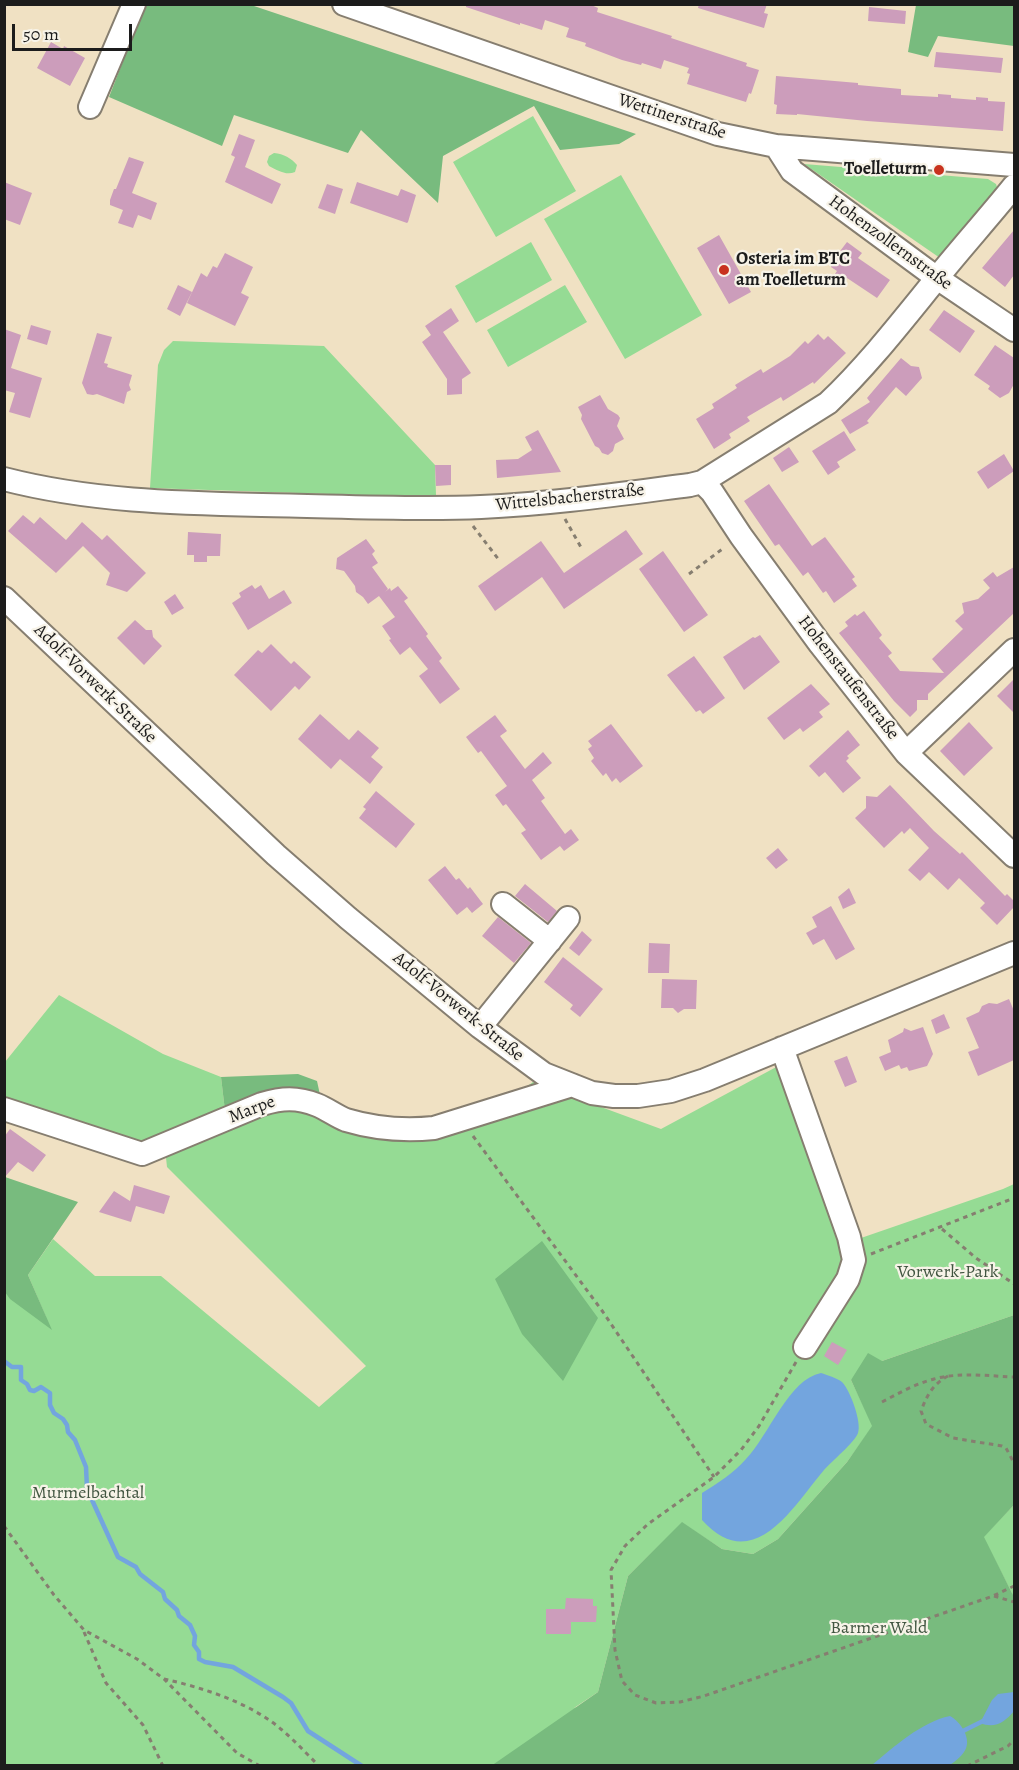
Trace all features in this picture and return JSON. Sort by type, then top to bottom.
[{"type":"street","points":[[90,107],[134,4]]},
{"type":"street","name":"Wettinerstraße","points":[[344,4],[718,134],[776,146],[1014,165]]},
{"type":"street","name":"Hohenzollernstraße","points":[[776,146],[792,171],[937,278],[1014,330]]},
{"type":"street","name":"Wittelsbacherstraße","points":[[4,479],[33,487],[90,496],[164,502],[459,508],[555,502],[702,482],[828,403],[846,386],[904,320],[1014,186]]},
{"type":"street","name":"Hohenstaufenstraße","points":[[702,482],[712,492],[741,536],[820,644],[906,753],[1014,856]]},
{"type":"street","name":"Adolf-Vorwerk-Straße","points":[[4,598],[276,855],[348,918],[480,1027],[544,1074],[592,1093],[638,1096],[671,1091],[705,1080],[1014,953]]},
{"type":"street","points":[[906,753],[1014,650]]},
{"type":"street","points":[[503,904],[550,941]]},
{"type":"street","points":[[480,1027],[568,918]]},
{"type":"street","points":[[782,1048],[849,1237],[854,1260],[848,1279],[805,1347]]},
{"type":"street","name":"Marpe","points":[[4,1109],[142,1154],[262,1104],[283,1098],[317,1105],[345,1119],[388,1129],[411,1130],[434,1128],[572,1085]]},
{"type":"path","points":[[555,502],[582,549]]},
{"type":"path","points":[[459,508],[499,560]]},
{"type":"path","points":[[688,574],[741,536]]},
{"type":"path","points":[[461,1119],[603,1312],[714,1477]]},
{"type":"path","points":[[873,1254],[1014,1198]]},
{"type":"path","points":[[941,1228],[976,1258],[1014,1284]]},
{"type":"path","points":[[805,1347],[759,1426],[741,1450],[714,1477],[648,1524],[625,1545],[611,1570],[615,1650],[622,1681],[635,1695],[656,1703],[680,1702],[704,1696],[993,1596],[1014,1586]]},
{"type":"path","points":[[882,1402],[908,1388],[935,1378],[948,1376],[1014,1377]]},
{"type":"path","points":[[948,1376],[935,1384],[927,1395],[921,1411],[926,1424],[953,1438],[1002,1446],[1006,1448],[1014,1463]]},
{"type":"path","points":[[4,1526],[54,1595],[84,1630],[106,1683],[143,1725],[163,1766]]},
{"type":"path","points":[[993,1596],[1014,1602]]},
{"type":"path","points":[[84,1630],[137,1659],[164,1679],[237,1753],[260,1766]]},
{"type":"path","points":[[164,1679],[190,1685],[247,1707],[281,1729],[319,1766]]},
{"type":"path","points":[[967,1766],[1008,1746],[1014,1740]]},
{"type":"green space","points":[[145,5],[251,5],[636,134],[619,144],[560,150],[534,106],[443,156],[438,203],[361,130],[348,153],[234,115],[222,146],[109,97]]},
{"type":"green space","points":[[916,5],[1014,5],[1014,46],[938,36],[928,57],[908,52]]},
{"type":"green space","points":[[533,116],[576,191],[496,237],[453,162]]},
{"type":"green space","points":[[274,153],[292,160],[297,165],[295,172],[285,173],[269,166],[267,162],[269,156]]},
{"type":"green space","points":[[804,164],[988,179],[996,184],[998,190],[940,258]]},
{"type":"green space","points":[[621,175],[702,315],[625,359],[544,219]]},
{"type":"green space","points":[[531,242],[552,280],[476,323],[455,286]]},
{"type":"green space","points":[[565,285],[587,322],[508,367],[487,330]]},
{"type":"green space","points":[[173,341],[324,346],[435,465],[436,495],[359,495],[150,488],[158,365],[164,350]]},
{"type":"green space","points":[[59,995],[163,1054],[221,1077],[225,1111],[286,1090],[345,1113],[404,1124],[510,1099],[533,1082],[661,1129],[780,1065],[848,1252],[861,1238],[1014,1184],[1014,1315],[882,1361],[851,1380],[873,1426],[847,1462],[778,1539],[753,1554],[722,1549],[682,1523],[628,1576],[598,1692],[574,1708],[1012,1593],[983,1537],[1014,1505],[1014,1765],[5,1765],[4,1261],[46,1317],[28,1275],[53,1239],[95,1276],[161,1276],[319,1407],[366,1366],[167,1167],[164,1139],[138,1144],[5,1104],[5,1062]]},
{"type":"green space","points":[[298,1074],[317,1081],[322,1104],[225,1111],[221,1077]]},
{"type":"green space","points":[[5,1177],[78,1202],[28,1275],[52,1330],[10,1299],[5,1292]]},
{"type":"green space","points":[[542,1241],[598,1318],[563,1381],[522,1334],[495,1279]]},
{"type":"green space","name":"Barmer Wald","points":[[1014,1315],[1014,1505],[984,1537],[1014,1597],[1014,1765],[491,1766],[598,1692],[628,1576],[682,1522],[722,1549],[753,1554],[778,1539],[847,1462],[872,1426],[851,1380],[868,1353],[882,1361]]},
{"type":"water","points":[[821,1373],[842,1382],[845,1386],[855,1406],[859,1428],[856,1437],[771,1530],[755,1539],[738,1541],[721,1536],[702,1520],[702,1493],[726,1478],[741,1464],[755,1449],[789,1397],[810,1377]]},
{"type":"water","points":[[1014,1692],[1014,1711],[1007,1718],[995,1725],[980,1723],[992,1700],[998,1694]]},
{"type":"water","points":[[950,1716],[962,1727],[967,1742],[963,1754],[950,1765],[872,1765],[918,1729]]},
{"type":"building","points":[[466,4],[589,4],[598,8],[597,12],[672,36],[671,38],[747,63],[746,66],[759,70],[746,102],[687,84],[689,68],[664,60],[661,69],[622,60],[585,46],[586,43],[566,37],[569,28],[545,20],[542,30],[520,23],[520,25],[466,7]]},
{"type":"building","points":[[699,4],[767,4],[764,13],[768,14],[764,28],[698,8]]},
{"type":"building","points":[[869,7],[906,11],[905,24],[868,21]]},
{"type":"building","points":[[51,42],[63,49],[64,46],[85,58],[70,86],[37,68]]},
{"type":"building","points":[[936,52],[1003,58],[1001,73],[934,67]]},
{"type":"building","points":[[776,76],[901,89],[901,95],[938,97],[938,94],[951,95],[951,98],[976,100],[976,97],[988,98],[988,101],[1005,102],[1003,131],[776,114],[777,105],[774,104]]},
{"type":"building","points":[[239,134],[255,140],[245,167],[281,184],[272,204],[225,182],[235,157],[231,155]]},
{"type":"building","points":[[129,157],[144,162],[132,193],[157,203],[151,220],[138,215],[133,228],[118,223],[123,210],[110,205],[114,189],[116,189]]},
{"type":"building","points":[[4,182],[32,193],[20,225],[4,219]]},
{"type":"building","points":[[357,182],[398,196],[401,189],[416,195],[408,222],[350,203]]},
{"type":"building","points":[[327,184],[343,189],[335,214],[318,208]]},
{"type":"building","points":[[1014,230],[1014,275],[1005,287],[982,268]]},
{"type":"building","name":"Osteria im BTC am Toelleturm","points":[[719,235],[751,292],[729,304],[697,248]]},
{"type":"building","points":[[847,242],[862,253],[858,258],[890,280],[877,298],[847,278],[843,284],[833,277],[837,271],[831,267],[831,263]]},
{"type":"building","points":[[225,253],[253,267],[241,293],[249,297],[235,326],[187,303],[201,273],[207,277],[213,266],[217,268]]},
{"type":"building","points":[[178,285],[192,292],[180,316],[167,309]]},
{"type":"building","points":[[451,308],[459,321],[443,332],[471,373],[462,379],[462,394],[447,395],[447,379],[422,342],[431,335],[425,326]]},
{"type":"building","points":[[944,310],[975,331],[960,353],[929,330]]},
{"type":"building","points":[[31,325],[51,331],[47,345],[27,339]]},
{"type":"building","points":[[4,329],[21,335],[11,368],[42,378],[30,418],[9,412],[15,393],[4,390]]},
{"type":"building","points":[[97,333],[112,337],[104,363],[108,364],[107,367],[132,375],[129,385],[131,390],[127,392],[124,404],[97,394],[87,394],[82,383]]},
{"type":"building","points":[[818,334],[824,340],[828,336],[846,353],[814,384],[813,382],[783,401],[781,397],[747,417],[750,421],[729,434],[731,438],[714,449],[696,419],[714,408],[712,404],[737,388],[735,385],[761,369],[763,373],[790,356],[805,341],[808,344]]},
{"type":"building","points":[[995,345],[1014,358],[1014,384],[1009,393],[1000,398],[988,389],[990,386],[974,375]]},
{"type":"building","points":[[901,358],[911,366],[919,367],[922,378],[906,396],[896,387],[867,421],[869,423],[850,434],[841,420],[870,402],[867,398]]},
{"type":"building","points":[[600,395],[608,409],[620,418],[617,426],[624,439],[615,444],[613,451],[608,455],[595,446],[581,419],[582,415],[578,407]]},
{"type":"building","points":[[538,430],[561,472],[497,478],[496,460],[518,459],[532,450],[525,437]]},
{"type":"building","points":[[844,431],[856,450],[837,462],[840,467],[828,475],[812,451]]},
{"type":"building","points":[[789,447],[799,462],[782,472],[773,458]]},
{"type":"building","points":[[1004,454],[1014,471],[988,489],[977,472]]},
{"type":"building","points":[[435,465],[451,465],[451,485],[436,486]]},
{"type":"building","points":[[769,484],[812,546],[825,537],[855,577],[852,579],[857,586],[834,603],[826,591],[823,593],[808,572],[803,576],[779,544],[775,546],[744,501]]},
{"type":"building","points":[[23,515],[34,524],[40,517],[66,540],[82,522],[102,540],[107,535],[146,573],[127,592],[106,585],[110,573],[83,546],[56,573],[8,531]]},
{"type":"building","points":[[626,530],[643,554],[564,609],[542,577],[495,611],[478,586],[541,541],[564,573]]},
{"type":"building","points":[[188,532],[221,534],[220,556],[207,556],[207,562],[194,562],[194,555],[187,555]]},
{"type":"building","points":[[366,539],[375,551],[372,554],[378,563],[372,567],[388,589],[385,592],[398,586],[408,598],[404,601],[442,658],[439,661],[460,689],[440,704],[419,676],[428,669],[410,647],[400,655],[389,640],[391,639],[382,626],[395,617],[379,596],[368,604],[356,592],[355,586],[344,571],[336,569],[337,558]]},
{"type":"building","points":[[663,551],[708,615],[684,632],[639,569]]},
{"type":"building","points":[[1014,567],[1014,613],[928,694],[928,700],[917,700],[917,710],[910,717],[894,701],[839,633],[848,626],[845,622],[855,614],[857,616],[864,611],[882,635],[879,638],[892,653],[888,656],[900,671],[944,673],[932,659],[963,629],[955,621],[964,613],[962,603],[978,599],[990,588],[983,580],[993,572],[997,577]]},
{"type":"building","points":[[252,585],[255,589],[261,585],[269,599],[284,590],[292,603],[248,630],[232,603],[241,597],[239,593]]},
{"type":"building","points":[[175,594],[184,608],[172,615],[164,602]]},
{"type":"building","points":[[135,620],[146,630],[152,630],[153,637],[162,646],[144,665],[117,638]]},
{"type":"building","points":[[760,635],[780,662],[744,690],[723,657],[753,637]]},
{"type":"building","points":[[271,644],[291,664],[294,661],[311,677],[299,690],[295,686],[271,711],[234,675],[258,650],[262,653]]},
{"type":"building","points":[[694,656],[725,698],[703,714],[700,710],[696,712],[667,675]]},
{"type":"building","points":[[1014,679],[1014,713],[997,696]]},
{"type":"building","points":[[811,684],[830,704],[819,712],[823,717],[803,732],[800,728],[784,740],[767,718]]},
{"type":"building","points":[[320,714],[349,740],[358,730],[379,748],[371,757],[383,767],[370,784],[340,759],[331,769],[298,739]]},
{"type":"building","points":[[495,715],[507,731],[500,736],[525,769],[543,752],[552,763],[532,780],[545,798],[541,801],[565,834],[571,829],[579,840],[564,851],[560,846],[541,860],[521,833],[526,830],[506,804],[503,806],[495,795],[507,786],[481,751],[478,753],[466,737]]},
{"type":"building","points":[[969,722],[993,748],[964,776],[940,751]]},
{"type":"building","points":[[611,724],[643,766],[620,783],[616,778],[612,782],[606,773],[603,776],[591,761],[594,758],[588,749],[592,746],[588,741]]},
{"type":"building","points":[[848,730],[860,745],[847,756],[849,758],[846,761],[861,778],[843,793],[825,772],[819,777],[809,766]]},
{"type":"building","points":[[890,785],[934,831],[960,854],[962,852],[1005,896],[1007,894],[1014,901],[1014,907],[997,925],[980,908],[985,903],[959,878],[948,890],[929,872],[920,881],[908,870],[929,848],[910,828],[904,834],[902,831],[884,848],[855,818],[866,808],[866,796],[877,797]]},
{"type":"building","points":[[376,791],[415,824],[396,848],[359,818],[366,809],[363,807]]},
{"type":"building","points":[[778,848],[788,860],[776,869],[766,858]]},
{"type":"building","points":[[445,866],[456,880],[459,878],[468,889],[470,887],[483,904],[472,913],[467,907],[457,915],[428,880]]},
{"type":"building","points":[[525,884],[557,911],[548,922],[515,896]]},
{"type":"building","points":[[849,888],[856,903],[843,909],[838,897]]},
{"type":"building","points":[[831,906],[855,949],[836,960],[824,939],[813,945],[806,933],[817,927],[812,917]]},
{"type":"building","points":[[498,917],[531,943],[514,963],[482,936]]},
{"type":"building","points":[[582,931],[592,940],[579,956],[569,948]]},
{"type":"building","points":[[649,943],[670,944],[669,973],[648,973]]},
{"type":"building","points":[[563,957],[603,989],[580,1017],[570,1009],[573,1005],[544,982]]},
{"type":"building","points":[[662,979],[697,980],[696,1009],[684,1009],[678,1013],[673,1008],[661,1008]]},
{"type":"building","points":[[1009,999],[1014,1011],[1014,1060],[978,1076],[968,1052],[979,1048],[966,1018],[979,1012],[982,1006],[989,1003],[997,1004]]},
{"type":"building","points":[[944,1014],[950,1028],[936,1034],[931,1020]]},
{"type":"building","points":[[923,1027],[933,1054],[927,1066],[909,1071],[907,1067],[901,1069],[899,1065],[885,1071],[879,1057],[891,1052],[888,1040],[903,1032],[904,1028],[911,1031]]},
{"type":"building","points":[[847,1056],[857,1082],[845,1087],[834,1061]]},
{"type":"building","points":[[10,1129],[46,1155],[33,1172],[18,1162],[4,1178],[4,1137]]},
{"type":"building","points":[[134,1185],[170,1196],[164,1214],[136,1206],[131,1222],[99,1212],[114,1191],[130,1201]]},
{"type":"building","points":[[832,1342],[847,1350],[838,1365],[824,1356]]},
{"type":"building","points":[[566,1598],[593,1599],[593,1606],[597,1606],[596,1622],[571,1622],[571,1634],[546,1634],[546,1609],[565,1609]]},
{"type":"waterway","points":[[4,1361],[12,1367],[21,1367],[21,1380],[30,1390],[34,1391],[41,1387],[50,1393],[50,1405],[54,1413],[63,1419],[68,1432],[75,1440],[86,1467],[87,1489],[118,1557],[136,1567],[140,1574],[163,1592],[165,1599],[190,1625],[195,1636],[194,1645],[199,1652],[199,1659],[233,1667],[283,1697],[291,1703],[308,1731],[362,1766]]},
{"type":"waterway","points":[[961,1732],[983,1721]]},
{"type":"place","name":"Toelleturm","points":[[939,170]]},
{"type":"place","name":"Osteria im BTC am Toelleturm","points":[[724,270]]},
{"type":"park label","name":"Vorwerk-Park","points":[[948,1273]]},
{"type":"park label","name":"Murmelbachtal","points":[[88,1494]]}]
